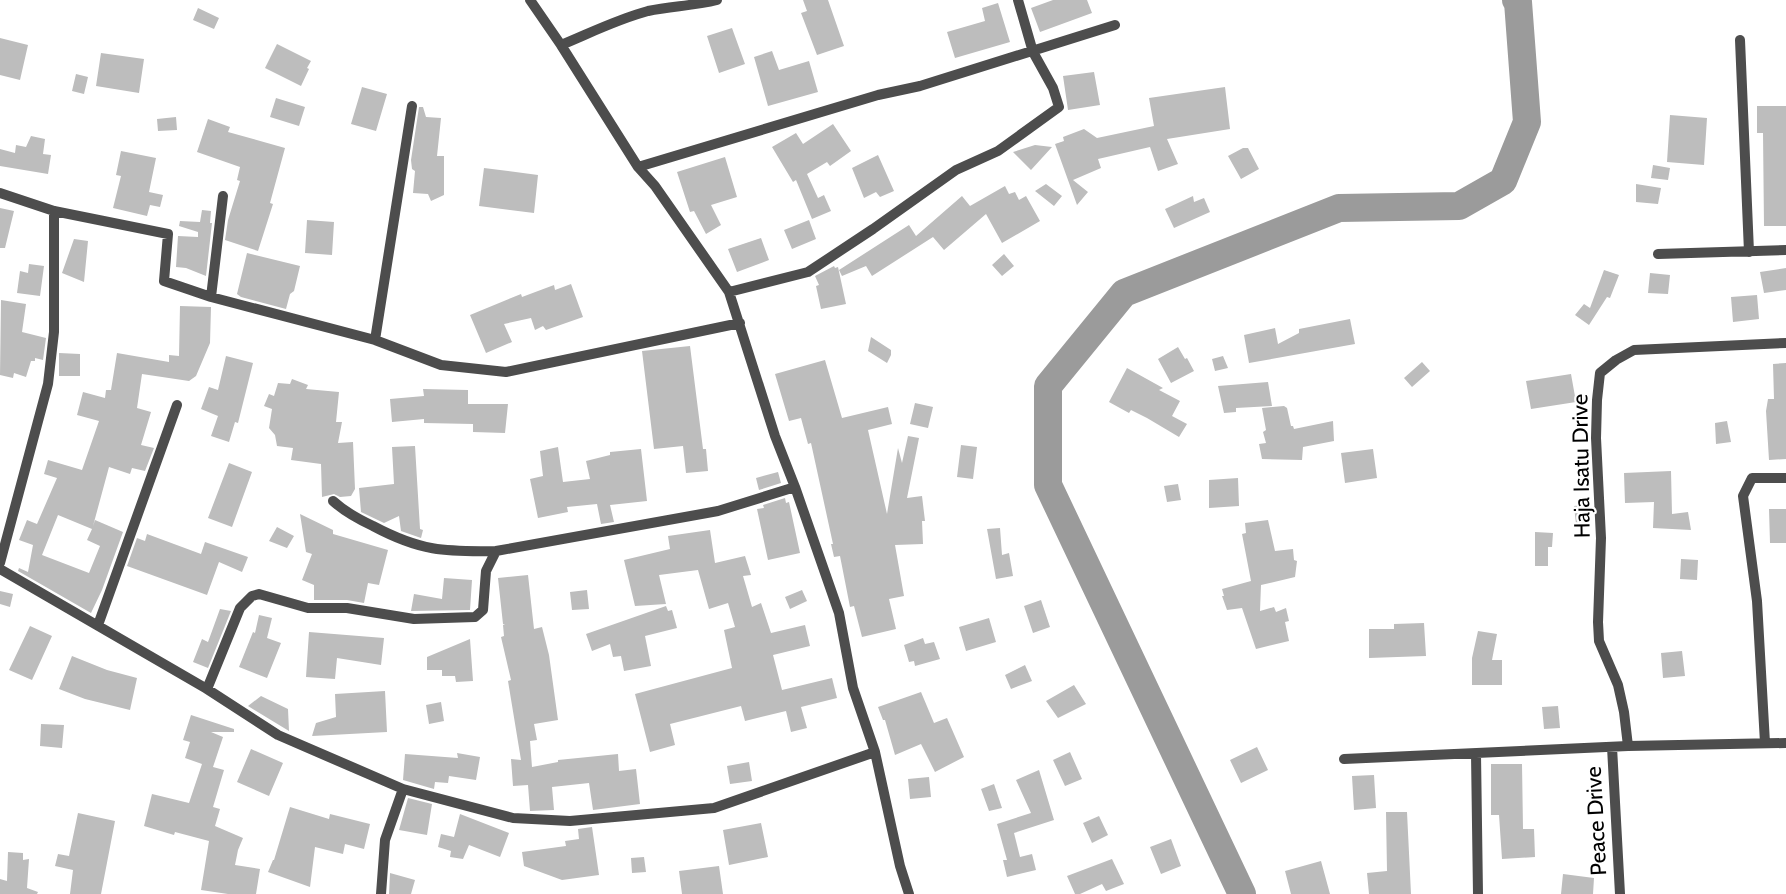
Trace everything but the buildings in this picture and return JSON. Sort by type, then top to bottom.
[{"type":"street","points":[[530,0],[638,167],[655,186],[729,292],[775,436],[839,613],[853,688],[875,752],[900,866],[909,894]]},
{"type":"street","points":[[561,45],[616,21],[647,11],[697,5],[717,0]]},
{"type":"street","points":[[729,292],[808,272],[883,223],[956,170],[998,151],[1059,107],[1053,88],[1033,51],[1018,0]]},
{"type":"street","points":[[638,167],[878,95],[920,86],[1115,25]]},
{"type":"street","points":[[1740,40],[1749,252]]},
{"type":"street","points":[[375,340],[412,106]]},
{"type":"street","points":[[0,193],[54,211],[168,234],[164,281],[211,297],[375,340],[441,364],[506,372],[740,323]]},
{"type":"street","points":[[211,297],[222,196]]},
{"type":"street","points":[[0,563],[48,384],[54,332],[54,211]]},
{"type":"street","points":[[1658,254],[1786,250]]},
{"type":"street","name":"Haja Isatu Drive","points":[[1628,746],[1618,685],[1599,641],[1601,538],[1596,438],[1600,373],[1616,360],[1634,350],[1786,343]]},
{"type":"street","points":[[98,626],[177,405]]},
{"type":"street","points":[[1765,743],[1757,601],[1743,496],[1752,478],[1786,478]]},
{"type":"street","points":[[333,501],[344,511],[409,543],[452,552],[496,551],[718,511],[795,487]]},
{"type":"street","points":[[207,689],[240,608],[252,596],[259,594],[308,608],[347,608],[414,619],[475,617],[483,610],[486,571],[496,551]]},
{"type":"street","points":[[0,569],[207,689],[278,735],[403,789],[513,818],[570,821],[714,808],[875,752]]},
{"type":"street","points":[[1344,759],[1628,746],[1786,743]]},
{"type":"street","name":"Peace Drive","points":[[1612,747],[1620,894]]},
{"type":"street","points":[[1476,753],[1478,894]]},
{"type":"street","points":[[381,894],[385,840],[403,789]]},
{"type":"waterway","points":[[1242,894],[1048,485],[1048,386],[1124,293],[1339,208],[1459,206],[1503,181],[1527,122],[1518,2],[1516,0]]}]
